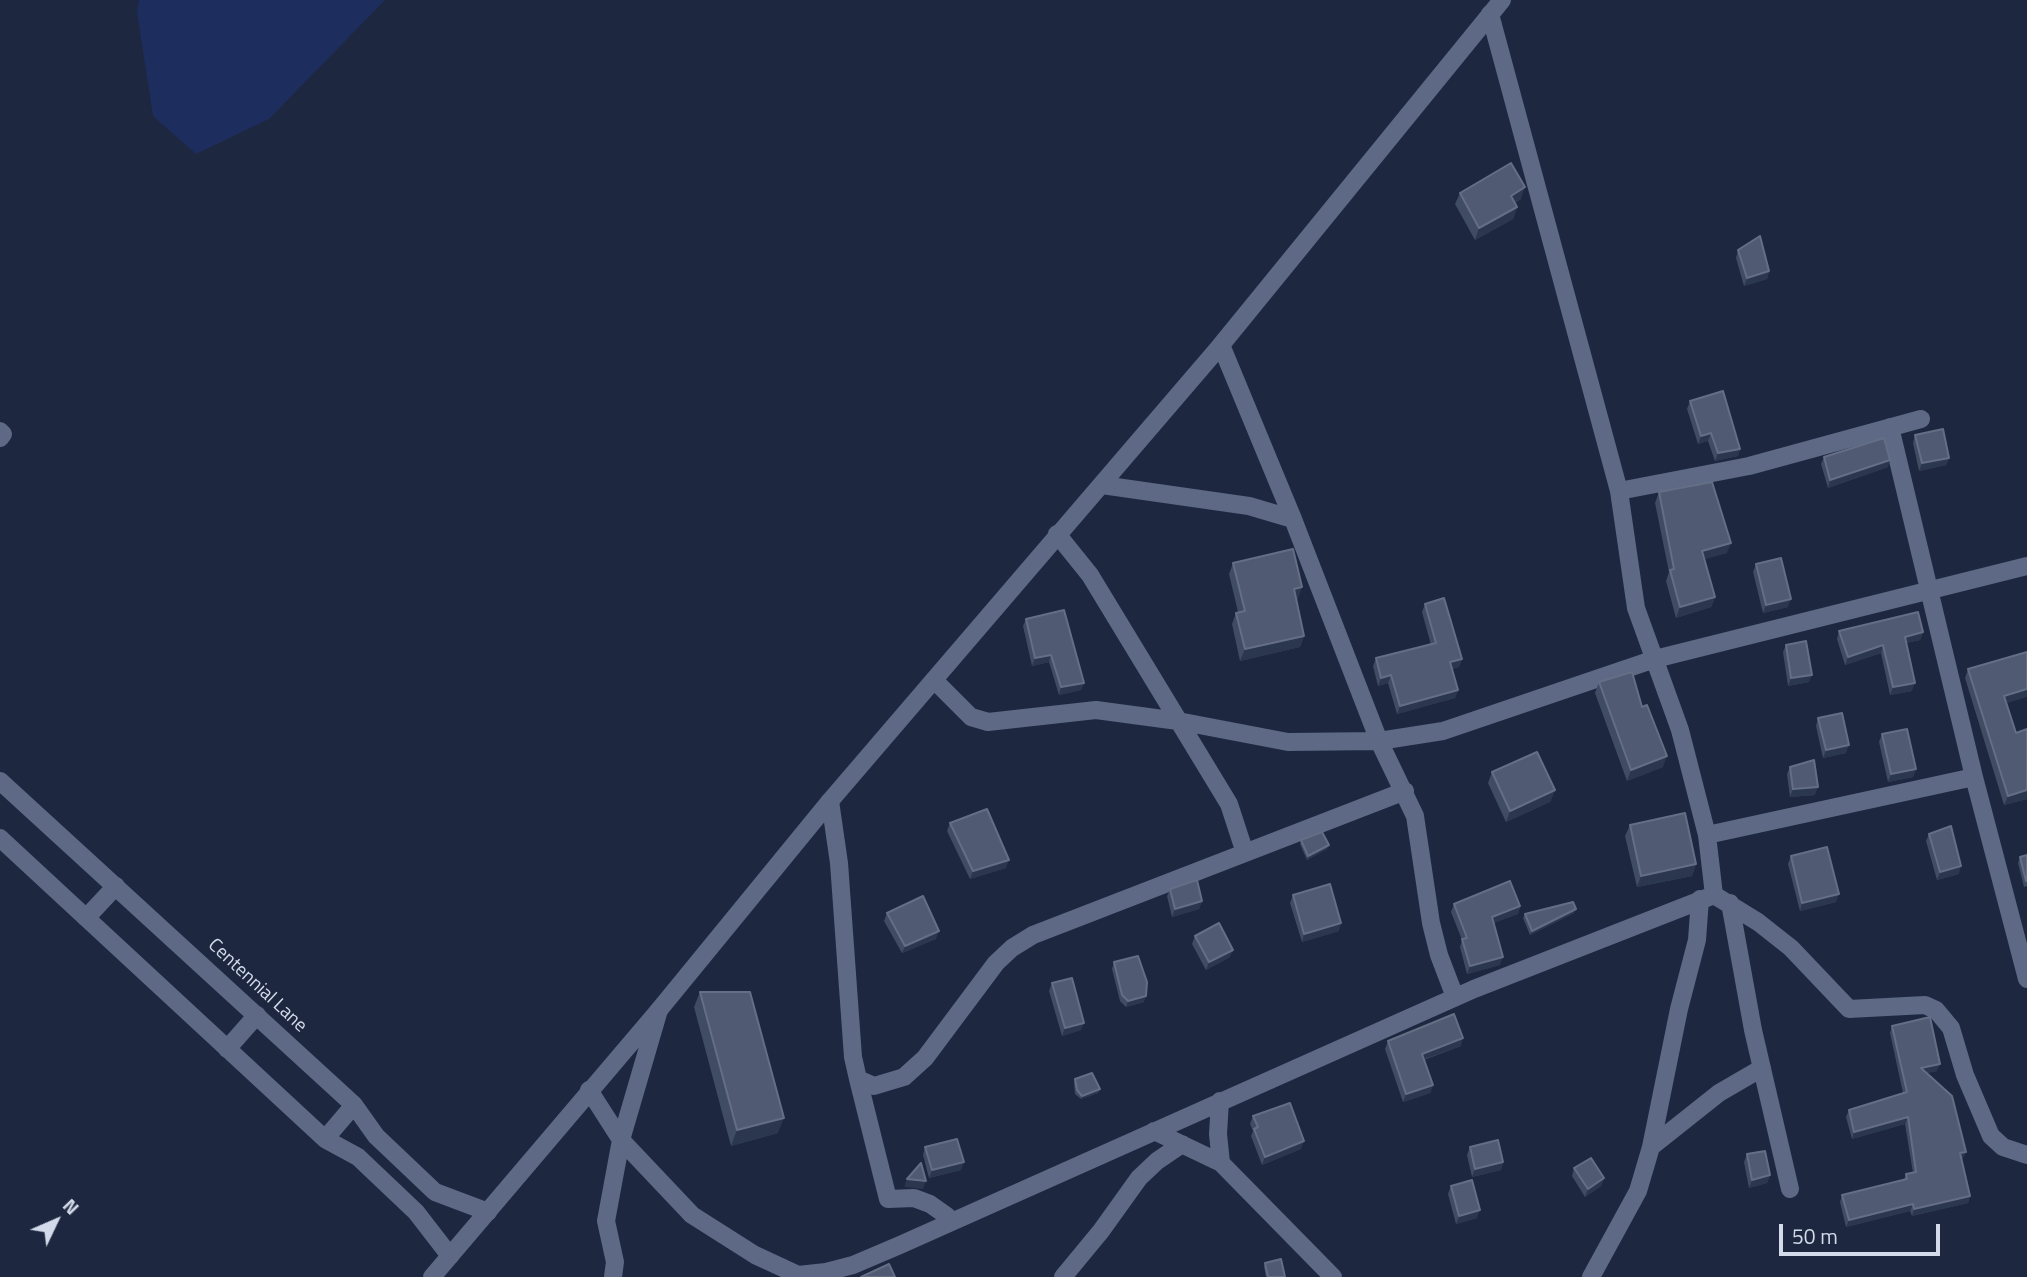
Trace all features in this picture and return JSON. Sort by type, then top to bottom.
[{"type":"street","points":[[432,1277],[659,1010],[830,801],[1221,345],[1502,0]]},
{"type":"street","points":[[1490,14],[1619,491],[1636,608],[1680,730],[1707,835],[1715,899],[1762,1068],[1790,1189]]},
{"type":"street","points":[[1221,345],[1293,519],[1379,741],[1405,791],[1421,837],[1436,944],[1455,997]]},
{"type":"street","points":[[1619,491],[1749,466],[1921,419]]},
{"type":"street","points":[[1890,427],[1974,777],[2027,979]]},
{"type":"street","points":[[0,431],[3,434],[0,438]]},
{"type":"street","points":[[1102,485],[1249,506],[1293,519]]},
{"type":"street","points":[[1057,534],[1090,575],[1229,804],[1245,853]]},
{"type":"street","points":[[934,680],[971,717],[988,722],[1096,710],[1178,721],[1288,742],[1379,741],[1443,731],[1655,659],[2027,566]]},
{"type":"street","points":[[1707,835],[1974,777]]},
{"type":"street","name":"Centennial Lane","points":[[0,780],[354,1105],[376,1136],[435,1192],[488,1212]]},
{"type":"street","points":[[858,1079],[874,1086],[904,1077],[925,1058],[996,963],[1012,948],[1033,936],[1405,791]]},
{"type":"street","points":[[830,801],[839,863],[853,1057],[888,1199],[914,1198],[930,1204],[947,1216],[949,1223]]},
{"type":"street","points":[[0,838],[325,1139],[358,1157],[416,1212],[450,1256]]},
{"type":"street","points":[[86,918],[116,886]]},
{"type":"street","points":[[589,1090],[621,1140],[692,1215],[755,1255],[798,1275],[853,1265],[1455,997],[1715,899]]},
{"type":"street","points":[[1591,1277],[1638,1191],[1651,1147],[1679,1009],[1697,940],[1715,899]]},
{"type":"street","points":[[1715,899],[1791,948],[1849,1009],[1926,1005],[1936,1010],[1951,1027],[1965,1075],[1992,1136],[2003,1147],[2027,1155]]},
{"type":"street","points":[[613,1277],[615,1262],[606,1221],[621,1140],[659,1010]]},
{"type":"street","points":[[227,1049],[257,1015]]},
{"type":"street","points":[[1651,1147],[1719,1093],[1762,1068]]},
{"type":"street","points":[[1220,1101],[1218,1134],[1221,1163]]},
{"type":"street","points":[[325,1139],[354,1105]]},
{"type":"street","points":[[1154,1131],[1221,1163],[1333,1277]]},
{"type":"street","points":[[1063,1277],[1095,1240],[1139,1178],[1157,1161],[1182,1144]]},
{"type":"street","points":[[382,1180],[401,1160]]},
{"type":"street","points":[[416,1212],[435,1192]]},
{"type":"shaded area","points":[[139,0],[385,0],[269,119],[196,154],[153,116],[137,12]]},
{"type":"building","points":[[1511,163],[1525,187],[1511,196],[1517,207],[1479,228],[1460,193]]},
{"type":"building","points":[[1760,236],[1769,271],[1747,278],[1738,250]]},
{"type":"building","points":[[1723,391],[1740,449],[1718,453],[1711,433],[1701,436],[1690,401]]},
{"type":"building","points":[[1943,429],[1949,458],[1922,463],[1915,435]]},
{"type":"building","points":[[1884,438],[1890,460],[1830,480],[1824,457]]},
{"type":"building","points":[[1712,482],[1731,543],[1702,551],[1715,597],[1680,607],[1670,570],[1674,569],[1659,492]]},
{"type":"building","points":[[1293,549],[1302,587],[1294,589],[1304,636],[1245,649],[1236,613],[1245,611],[1233,563]]},
{"type":"building","points":[[1781,558],[1791,599],[1766,605],[1756,564]]},
{"type":"building","points":[[1444,598],[1462,659],[1450,662],[1458,690],[1400,706],[1391,675],[1381,678],[1376,658],[1436,643],[1425,604]]},
{"type":"building","points":[[1064,610],[1084,683],[1061,687],[1051,655],[1035,658],[1026,619]]},
{"type":"building","points":[[1918,612],[1923,632],[1905,637],[1915,683],[1893,687],[1883,645],[1848,657],[1839,631]]},
{"type":"building","points":[[1806,641],[1812,675],[1791,678],[1786,645]]},
{"type":"building","points":[[2027,652],[2027,689],[2004,696],[2016,733],[2027,729],[2027,790],[2008,796],[1968,669]]},
{"type":"building","points":[[1632,672],[1642,707],[1647,705],[1667,756],[1631,770],[1599,682]]},
{"type":"building","points":[[1842,713],[1849,745],[1826,750],[1818,718]]},
{"type":"building","points":[[1907,729],[1916,769],[1891,774],[1882,734]]},
{"type":"building","points":[[1537,752],[1555,790],[1510,811],[1492,772]]},
{"type":"building","points":[[1814,760],[1818,787],[1793,789],[1790,767]]},
{"type":"building","points":[[987,809],[1009,860],[973,871],[950,823]]},
{"type":"building","points":[[1685,813],[1696,864],[1641,876],[1630,825]]},
{"type":"building","points":[[1951,826],[1961,866],[1940,872],[1929,834]]},
{"type":"building","points":[[1322,832],[1329,845],[1308,856],[1301,840]]},
{"type":"building","points":[[1827,847],[1839,894],[1802,903],[1791,856]]},
{"type":"building","points":[[2027,855],[2027,880],[2026,881],[2020,857]]},
{"type":"building","points":[[1197,880],[1202,901],[1175,909],[1170,889]]},
{"type":"building","points":[[1510,881],[1520,906],[1492,917],[1503,957],[1470,966],[1462,939],[1467,938],[1454,904]]},
{"type":"building","points":[[1330,884],[1341,923],[1304,934],[1293,895]]},
{"type":"building","points":[[923,896],[939,931],[905,946],[887,913]]},
{"type":"building","points":[[1573,902],[1576,909],[1532,931],[1525,914]]},
{"type":"building","points":[[1219,923],[1233,950],[1209,962],[1195,936]]},
{"type":"building","points":[[1138,956],[1147,982],[1146,996],[1128,1001],[1122,995],[1114,962]]},
{"type":"building","points":[[1072,978],[1084,1023],[1065,1028],[1052,983]]},
{"type":"building","points":[[700,992],[750,992],[784,1118],[737,1130]]},
{"type":"building","points":[[1454,1014],[1463,1038],[1422,1054],[1433,1085],[1406,1094],[1388,1041]]},
{"type":"building","points":[[1930,1017],[1940,1064],[1921,1068],[1952,1096],[1966,1152],[1960,1153],[1970,1196],[1914,1209],[1913,1204],[1849,1220],[1842,1195],[1907,1179],[1906,1174],[1916,1172],[1908,1117],[1854,1132],[1849,1110],[1907,1092],[1892,1026]]},
{"type":"building","points":[[1092,1073],[1100,1089],[1082,1096],[1077,1090],[1075,1079]]},
{"type":"building","points":[[1290,1103],[1304,1141],[1265,1157],[1254,1129],[1258,1127],[1253,1116]]},
{"type":"building","points":[[957,1139],[964,1162],[932,1170],[925,1147]]},
{"type":"building","points":[[1498,1140],[1503,1162],[1475,1169],[1470,1147]]},
{"type":"building","points":[[1765,1151],[1770,1175],[1752,1180],[1747,1154]]},
{"type":"building","points":[[1591,1158],[1604,1178],[1588,1189],[1574,1168]]},
{"type":"building","points":[[921,1163],[926,1181],[907,1179]]},
{"type":"building","points":[[1472,1180],[1480,1210],[1459,1216],[1451,1186]]},
{"type":"building","points":[[1281,1259],[1285,1277],[1268,1277],[1265,1263]]},
{"type":"building","points":[[889,1264],[895,1277],[861,1277]]}]
